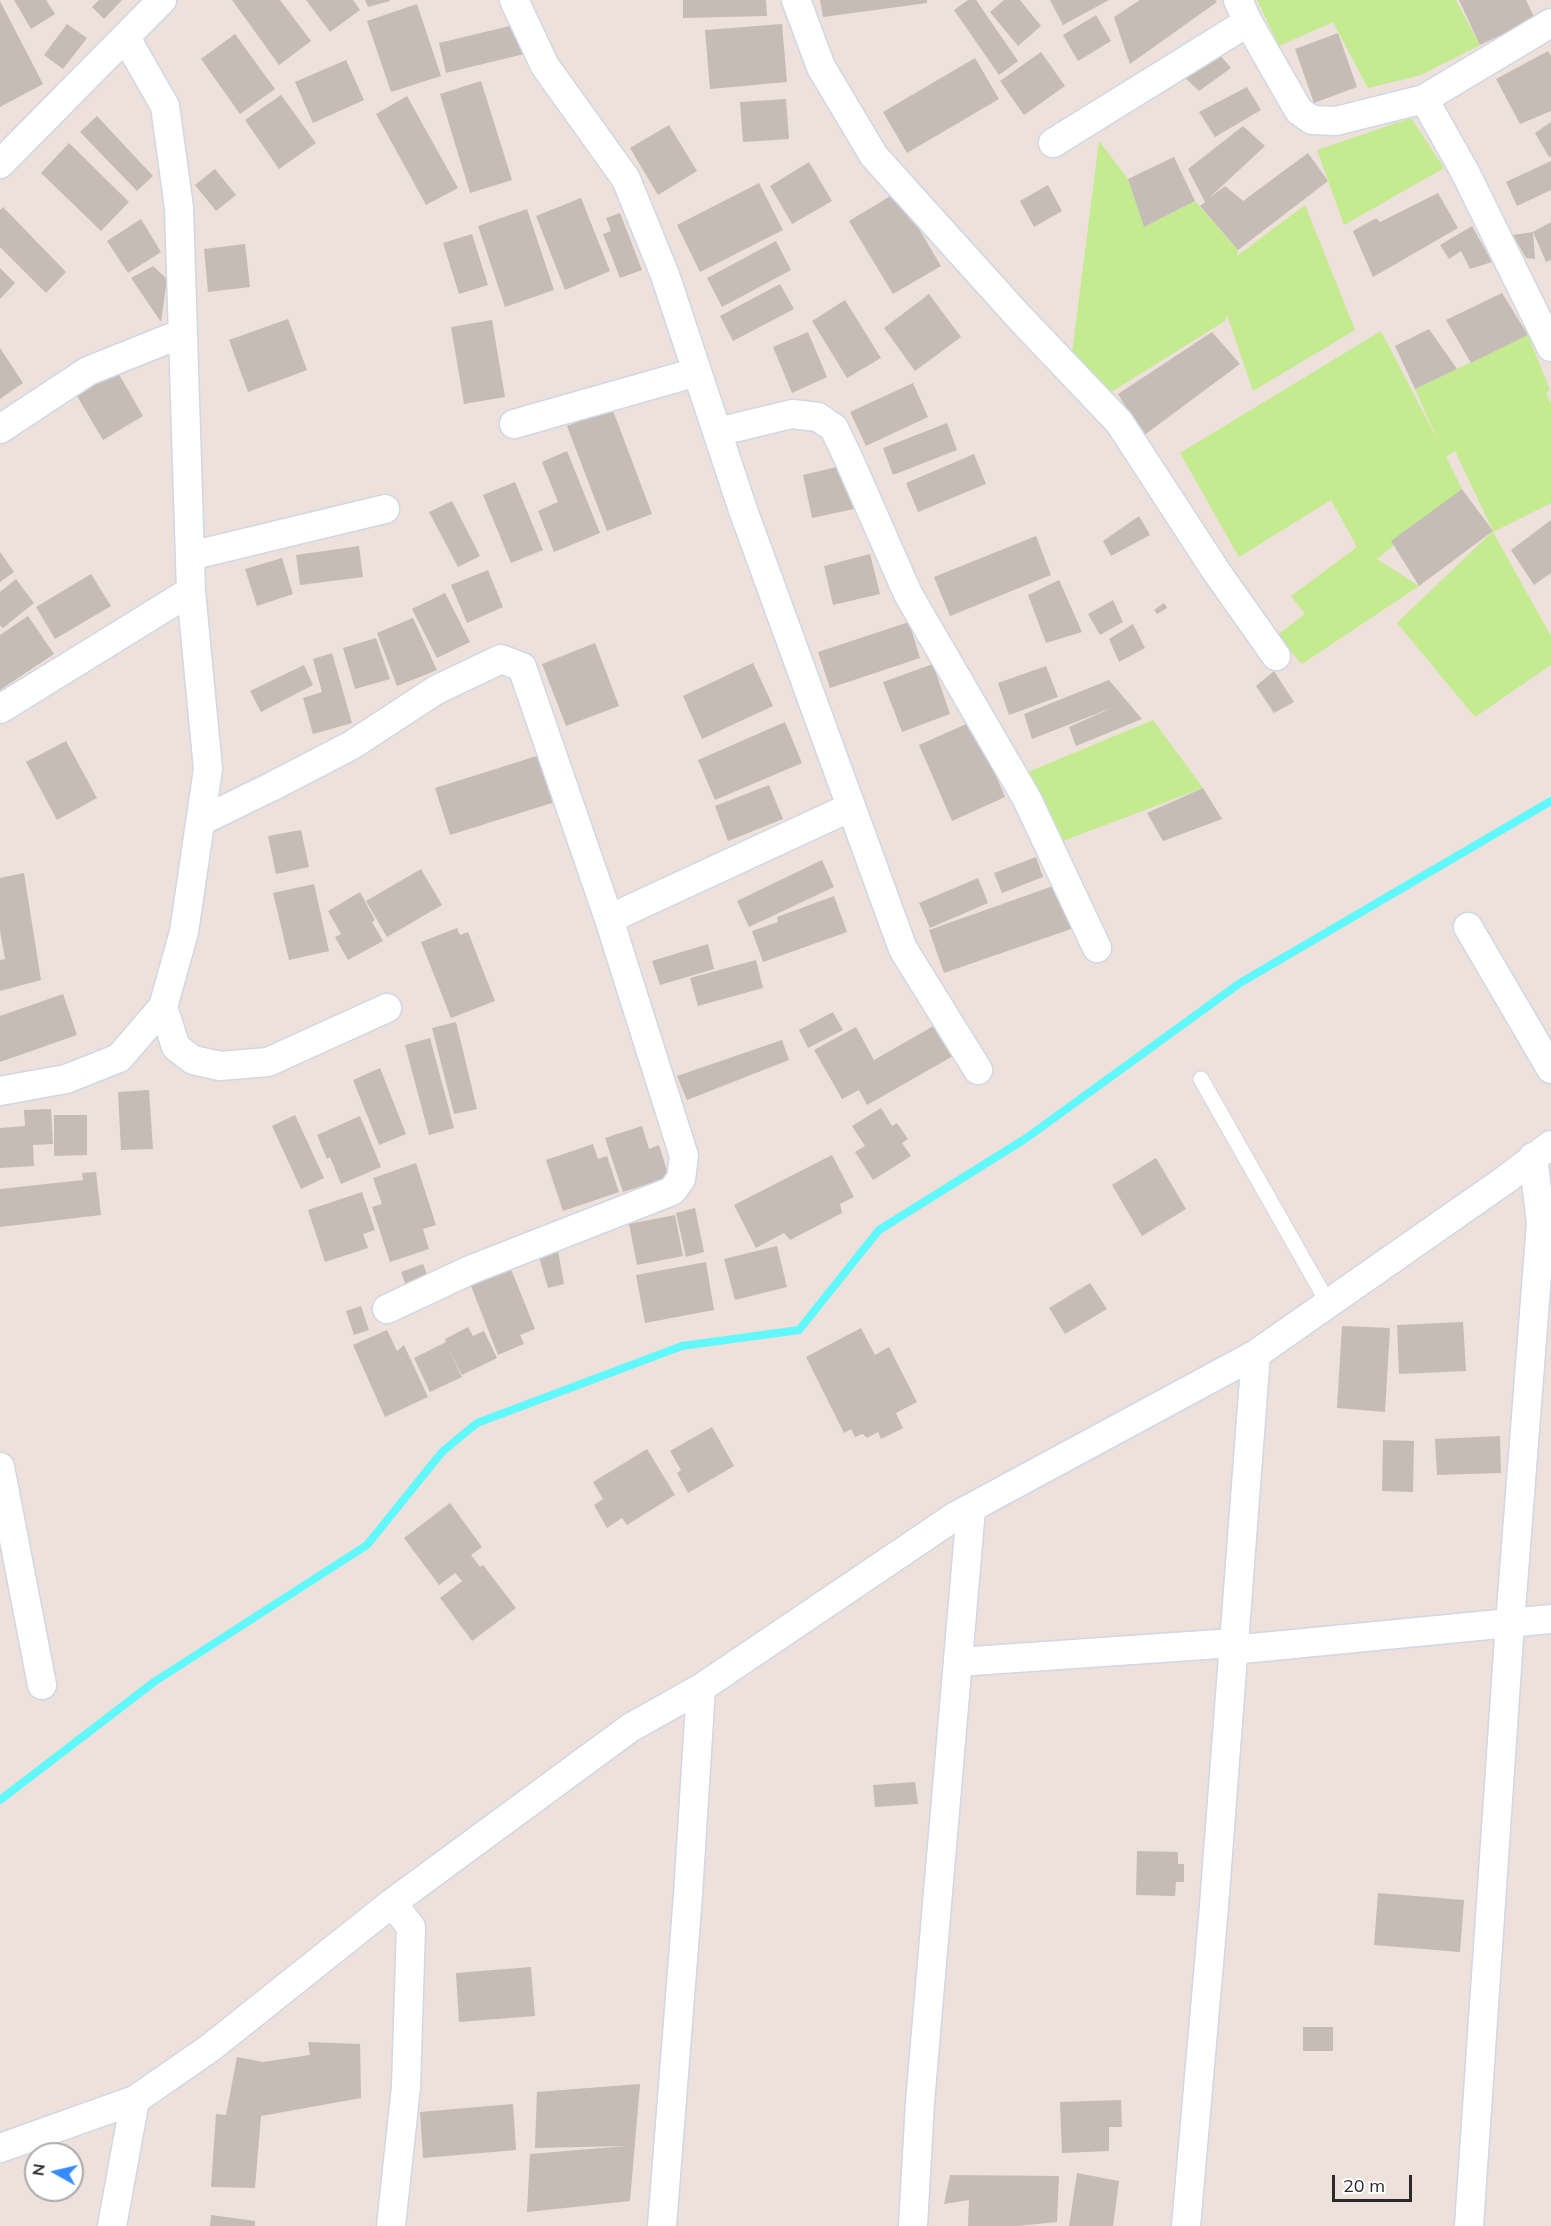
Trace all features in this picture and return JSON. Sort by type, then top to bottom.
[{"type":"street","points":[[0,164],[162,0]]},
{"type":"street","points":[[514,0],[545,66],[626,179],[665,274],[743,510],[903,949],[978,1070]]},
{"type":"street","points":[[796,0],[821,67],[874,156],[1020,318],[1119,422],[1216,571],[1276,656]]},
{"type":"street","points":[[1548,0],[1551,5]]},
{"type":"street","points":[[1053,143],[1243,11],[1299,111],[1312,120],[1336,121],[1424,99],[1551,23]]},
{"type":"street","points":[[0,1091],[66,1080],[119,1058],[163,1007],[184,932],[208,769],[191,591],[179,208],[165,106],[126,38]]},
{"type":"street","points":[[1424,99],[1465,172],[1551,347]]},
{"type":"street","points":[[0,429],[88,371],[183,333]]},
{"type":"street","points":[[514,424],[697,372]]},
{"type":"street","points":[[717,432],[792,414],[818,417],[834,428],[908,594],[1027,799],[1097,948]]},
{"type":"street","points":[[190,556],[385,509]]},
{"type":"street","points":[[0,709],[191,591]]},
{"type":"street","points":[[201,821],[352,745],[436,690],[501,658],[522,667],[609,919],[684,1156],[681,1179],[672,1191],[470,1270],[387,1310]]},
{"type":"street","points":[[609,919],[851,807]]},
{"type":"street","points":[[1468,927],[1551,1069]]},
{"type":"street","points":[[163,1007],[176,1047],[193,1060],[220,1066],[268,1062],[387,1008]]},
{"type":"street","points":[[0,2148],[135,2100],[210,2048],[392,1903],[630,1728],[701,1688],[954,1517],[1256,1354],[1505,1180],[1542,1151]]},
{"type":"street","points":[[1468,2226],[1510,1623],[1541,1223],[1542,1151]]},
{"type":"street","points":[[1186,2226],[1214,1906],[1256,1354]]},
{"type":"street","points":[[0,1467],[42,1685]]},
{"type":"street","points":[[914,2226],[920,2102],[971,1509]]},
{"type":"street","points":[[958,1662],[1233,1646],[1551,1619]]},
{"type":"street","points":[[662,2226],[688,1896],[701,1688]]},
{"type":"street","points":[[391,2226],[406,2087],[411,1927],[392,1903]]},
{"type":"street","points":[[112,2226],[135,2100]]},
{"type":"lane","points":[[1201,1079],[1328,1304]]},
{"type":"green space","points":[[1257,0],[1456,0],[1480,45],[1421,75],[1368,88],[1333,22],[1279,46]]},
{"type":"green space","points":[[1411,118],[1444,168],[1344,225],[1317,150]]},
{"type":"green space","points":[[1099,141],[1128,179],[1144,227],[1195,201],[1238,250],[1237,256],[1305,205],[1355,330],[1253,391],[1227,315],[1225,321],[1111,392],[1071,361]]},
{"type":"green space","points":[[1381,331],[1439,443],[1415,389],[1528,335],[1550,390],[1546,393],[1551,403],[1551,503],[1493,532],[1551,636],[1551,665],[1475,717],[1397,623],[1493,531],[1455,451],[1446,457],[1462,489],[1377,559],[1419,586],[1302,664],[1276,636],[1305,614],[1291,596],[1357,547],[1331,500],[1239,557],[1180,453]]},
{"type":"green space","points":[[1153,720],[1203,788],[1063,841],[1028,772]]},
{"type":"building","points":[[14,0],[46,0],[55,14],[31,29]]},
{"type":"building","points":[[99,0],[122,0],[104,19],[92,7]]},
{"type":"building","points":[[232,0],[280,0],[311,41],[279,65]]},
{"type":"building","points":[[306,0],[353,0],[360,10],[330,32]]},
{"type":"building","points":[[365,0],[390,0],[390,1],[368,7]]},
{"type":"building","points":[[683,0],[766,0],[767,16],[683,18]]},
{"type":"building","points":[[820,0],[927,0],[927,3],[823,17]]},
{"type":"building","points":[[968,0],[976,0],[1018,61],[999,75],[954,10]]},
{"type":"building","points":[[1004,0],[1020,0],[1041,26],[1018,46],[990,12]]},
{"type":"building","points":[[1050,0],[1109,0],[1063,25]]},
{"type":"building","points":[[1140,0],[1215,0],[1217,2],[1130,64],[1114,17]]},
{"type":"building","points":[[1459,0],[1526,0],[1535,19],[1480,45]]},
{"type":"building","points":[[0,1],[43,84],[0,107]]},
{"type":"building","points":[[417,4],[441,76],[391,92],[367,21]]},
{"type":"building","points":[[1096,15],[1111,41],[1078,61],[1063,35]]},
{"type":"building","points":[[67,24],[87,38],[63,69],[44,55]]},
{"type":"building","points":[[518,24],[524,54],[446,73],[439,43]]},
{"type":"building","points":[[782,24],[787,82],[710,89],[705,30]]},
{"type":"building","points":[[1338,33],[1357,87],[1314,103],[1295,49]]},
{"type":"building","points":[[235,34],[275,89],[240,114],[201,59]]},
{"type":"building","points":[[1214,48],[1231,68],[1199,91],[1183,76]]},
{"type":"building","points":[[1548,51],[1551,56],[1551,111],[1520,124],[1496,79]]},
{"type":"building","points":[[1041,52],[1065,86],[1024,115],[1000,81]]},
{"type":"building","points":[[975,58],[999,99],[907,153],[883,112]]},
{"type":"building","points":[[346,60],[364,100],[313,123],[295,82]]},
{"type":"building","points":[[481,81],[512,180],[470,193],[440,94]]},
{"type":"building","points":[[1247,87],[1261,110],[1215,137],[1199,112]]},
{"type":"building","points":[[281,95],[316,143],[279,169],[245,120]]},
{"type":"building","points":[[407,96],[458,188],[426,205],[376,114]]},
{"type":"building","points":[[786,99],[789,139],[743,142],[740,102]]},
{"type":"building","points":[[97,116],[153,176],[137,191],[80,132]]},
{"type":"building","points":[[1551,122],[1551,156],[1549,157],[1535,133]]},
{"type":"building","points":[[669,125],[697,171],[658,195],[630,148]]},
{"type":"building","points":[[1243,126],[1265,146],[1208,199],[1225,186],[1243,201],[1308,153],[1328,181],[1238,250],[1200,206],[1205,202],[1188,169]]},
{"type":"building","points":[[69,143],[129,202],[101,231],[41,173]]},
{"type":"building","points":[[1174,157],[1195,201],[1144,227],[1128,179]]},
{"type":"building","points":[[1551,161],[1551,190],[1517,206],[1506,182]]},
{"type":"building","points":[[809,162],[832,201],[792,224],[770,186]]},
{"type":"building","points":[[215,169],[236,195],[216,211],[195,185]]},
{"type":"building","points":[[759,183],[783,230],[700,272],[677,225]]},
{"type":"building","points":[[1048,185],[1062,211],[1034,227],[1020,201]]},
{"type":"building","points":[[897,192],[941,266],[893,294],[849,221]]},
{"type":"building","points":[[1438,193],[1458,228],[1373,277],[1353,231],[1376,218],[1380,222]]},
{"type":"building","points":[[581,198],[610,271],[565,290],[536,216]]},
{"type":"building","points":[[3,207],[66,272],[46,293],[0,247],[0,210]]},
{"type":"building","points":[[527,209],[554,290],[505,307],[478,226]]},
{"type":"building","points":[[620,213],[642,270],[620,278],[603,234],[611,231],[606,218]]},
{"type":"building","points":[[141,219],[161,252],[128,273],[107,241]]},
{"type":"building","points":[[1551,222],[1551,260],[1546,262],[1533,232]]},
{"type":"building","points":[[1472,226],[1492,262],[1470,269],[1461,251],[1449,259],[1440,245]]},
{"type":"building","points":[[1533,232],[1535,259],[1526,258],[1513,235]]},
{"type":"building","points":[[472,234],[488,285],[459,294],[443,243]]},
{"type":"building","points":[[776,241],[791,270],[722,307],[707,278]]},
{"type":"building","points":[[245,244],[250,287],[208,292],[204,249]]},
{"type":"building","points":[[153,266],[167,279],[161,322],[131,278]]},
{"type":"building","points":[[0,268],[15,283],[0,299]]},
{"type":"building","points":[[780,284],[794,309],[733,341],[720,316]]},
{"type":"building","points":[[1502,293],[1528,335],[1471,363],[1446,320]]},
{"type":"building","points":[[929,294],[961,337],[915,371],[884,328]]},
{"type":"building","points":[[845,300],[881,358],[847,378],[812,321]]},
{"type":"building","points":[[288,319],[307,370],[248,392],[229,340]]},
{"type":"building","points":[[492,320],[505,397],[464,404],[451,327]]},
{"type":"building","points":[[1429,329],[1457,369],[1415,389],[1395,346]]},
{"type":"building","points":[[808,332],[827,377],[792,393],[773,347]]},
{"type":"building","points":[[1212,332],[1240,364],[1143,436],[1118,394]]},
{"type":"building","points":[[0,348],[23,383],[0,399]]},
{"type":"building","points":[[117,371],[143,416],[103,440],[77,396]]},
{"type":"building","points":[[913,383],[928,417],[866,446],[850,412]]},
{"type":"building","points":[[612,408],[652,514],[607,531],[567,426]]},
{"type":"building","points":[[947,423],[957,450],[893,475],[883,448]]},
{"type":"building","points":[[567,451],[600,533],[554,552],[538,511],[558,502],[542,462]]},
{"type":"building","points":[[974,454],[986,484],[918,512],[906,483]]},
{"type":"building","points":[[845,465],[854,509],[812,518],[803,475]]},
{"type":"building","points":[[515,482],[543,550],[511,563],[483,495]]},
{"type":"building","points":[[1462,489],[1493,531],[1419,586],[1391,541]]},
{"type":"building","points":[[452,501],[480,556],[458,567],[429,512]]},
{"type":"building","points":[[1139,516],[1150,535],[1111,556],[1103,541]]},
{"type":"building","points":[[1551,520],[1551,573],[1534,585],[1511,550]]},
{"type":"building","points":[[1036,536],[1051,575],[950,616],[934,577]]},
{"type":"building","points":[[359,546],[363,577],[300,585],[296,555]]},
{"type":"building","points":[[0,552],[14,572],[0,582]]},
{"type":"building","points":[[870,554],[880,594],[833,605],[824,566]]},
{"type":"building","points":[[282,558],[293,594],[257,606],[245,569]]},
{"type":"building","points":[[488,570],[503,607],[467,623],[451,585]]},
{"type":"building","points":[[91,574],[111,606],[55,639],[36,607]]},
{"type":"building","points":[[16,579],[34,603],[3,628],[0,625],[0,592]]},
{"type":"building","points":[[1059,580],[1082,632],[1046,643],[1028,595]]},
{"type":"building","points":[[445,593],[470,642],[437,658],[412,609]]},
{"type":"building","points":[[1113,600],[1123,622],[1100,635],[1088,614]]},
{"type":"building","points":[[1164,603],[1167,608],[1157,614],[1154,610]]},
{"type":"building","points":[[28,616],[54,654],[0,690],[0,635]]},
{"type":"building","points":[[413,618],[437,670],[397,686],[377,633]]},
{"type":"building","points":[[909,622],[920,658],[830,688],[818,652]]},
{"type":"building","points":[[1133,624],[1145,648],[1119,662],[1109,639]]},
{"type":"building","points":[[376,638],[390,679],[355,689],[343,648]]},
{"type":"building","points":[[595,643],[619,706],[566,726],[542,664]]},
{"type":"building","points":[[332,653],[352,723],[313,734],[303,698],[322,692],[313,659]]},
{"type":"building","points":[[753,663],[773,706],[702,739],[683,696]]},
{"type":"building","points":[[933,664],[950,714],[902,732],[883,682]]},
{"type":"building","points":[[304,665],[313,685],[261,712],[250,691]]},
{"type":"building","points":[[1046,666],[1058,697],[1009,715],[998,683]]},
{"type":"building","points":[[1274,671],[1294,702],[1274,713],[1256,686]]},
{"type":"building","points":[[1109,680],[1142,719],[1076,746],[1069,727],[1114,707],[1032,739],[1024,714]]},
{"type":"building","points":[[973,721],[1005,797],[952,821],[919,745]]},
{"type":"building","points":[[785,722],[802,763],[715,800],[698,760]]},
{"type":"building","points":[[66,741],[97,798],[57,820],[26,762]]},
{"type":"building","points":[[540,755],[555,802],[450,835],[435,788]]},
{"type":"building","points":[[769,785],[783,819],[728,841],[715,806]]},
{"type":"building","points":[[1203,788],[1222,819],[1163,841],[1147,813]]},
{"type":"building","points":[[301,830],[309,867],[276,874],[268,836]]},
{"type":"building","points":[[1036,857],[1043,877],[1002,893],[994,873]]},
{"type":"building","points":[[822,860],[834,887],[749,927],[737,901]]},
{"type":"building","points":[[421,869],[442,905],[387,937],[366,901]]},
{"type":"building","points":[[24,873],[41,980],[0,991],[0,960],[5,959],[0,931],[0,878]]},
{"type":"building","points":[[978,878],[988,903],[930,928],[919,903]]},
{"type":"building","points":[[314,884],[329,951],[289,960],[273,893]]},
{"type":"building","points":[[1056,885],[1071,929],[944,973],[929,930]]},
{"type":"building","points":[[360,892],[375,920],[372,922],[383,941],[348,960],[335,937],[341,934],[328,911]]},
{"type":"building","points":[[834,896],[847,932],[763,962],[752,931],[778,922],[777,917]]},
{"type":"building","points":[[457,928],[460,935],[468,932],[495,1001],[451,1018],[421,942]]},
{"type":"building","points":[[708,944],[714,969],[660,985],[652,961]]},
{"type":"building","points":[[756,960],[763,988],[698,1006],[690,978]]},
{"type":"building","points":[[63,994],[77,1035],[0,1062],[0,1016]]},
{"type":"building","points":[[833,1012],[843,1030],[808,1048],[799,1030]]},
{"type":"building","points":[[456,1022],[477,1109],[454,1114],[432,1028]]},
{"type":"building","points":[[937,1024],[955,1055],[867,1105],[859,1090],[842,1099],[814,1050],[856,1027],[874,1060]]},
{"type":"building","points":[[430,1038],[454,1128],[429,1135],[405,1045]]},
{"type":"building","points":[[782,1040],[789,1060],[687,1100],[677,1076]]},
{"type":"building","points":[[380,1068],[406,1134],[379,1145],[353,1080]]},
{"type":"building","points":[[149,1090],[153,1149],[121,1150],[118,1092]]},
{"type":"building","points":[[881,1108],[892,1126],[897,1123],[908,1139],[902,1143],[911,1156],[873,1180],[855,1152],[865,1146],[852,1126]]},
{"type":"building","points":[[51,1109],[53,1144],[33,1145],[34,1166],[0,1168],[0,1128],[25,1126],[24,1110]]},
{"type":"building","points":[[54,1115],[87,1115],[87,1155],[54,1156]]},
{"type":"building","points":[[295,1115],[324,1178],[301,1189],[272,1126]]},
{"type":"building","points":[[360,1116],[381,1167],[341,1184],[330,1157],[327,1159],[317,1135]]},
{"type":"building","points":[[642,1126],[649,1149],[659,1145],[669,1177],[623,1192],[605,1138]]},
{"type":"building","points":[[593,1144],[598,1159],[607,1156],[619,1192],[563,1211],[546,1160]]},
{"type":"building","points":[[832,1155],[854,1197],[840,1204],[842,1213],[790,1240],[784,1233],[756,1248],[734,1205]]},
{"type":"building","points":[[1156,1158],[1186,1209],[1142,1236],[1112,1185]]},
{"type":"building","points":[[416,1163],[436,1225],[423,1229],[429,1249],[390,1262],[372,1207],[382,1204],[373,1178]]},
{"type":"building","points":[[96,1172],[101,1215],[0,1227],[0,1189],[83,1180],[82,1173]]},
{"type":"building","points":[[362,1192],[375,1230],[363,1234],[368,1248],[325,1262],[308,1210]]},
{"type":"building","points":[[695,1208],[704,1252],[686,1257],[676,1213]]},
{"type":"building","points":[[675,1215],[683,1256],[637,1265],[629,1224]]},
{"type":"building","points":[[557,1245],[564,1284],[548,1288],[537,1250]]},
{"type":"building","points":[[777,1246],[787,1287],[735,1300],[724,1259]]},
{"type":"building","points":[[706,1262],[714,1310],[645,1323],[636,1275]]},
{"type":"building","points":[[423,1264],[430,1282],[408,1291],[401,1272]]},
{"type":"building","points":[[509,1264],[535,1329],[520,1335],[524,1344],[498,1355],[469,1281]]},
{"type":"building","points":[[1090,1283],[1107,1309],[1065,1334],[1049,1308]]},
{"type":"building","points":[[361,1306],[369,1330],[354,1335],[346,1311]]},
{"type":"building","points":[[1463,1322],[1466,1371],[1399,1374],[1397,1325]]},
{"type":"building","points":[[1342,1326],[1390,1328],[1385,1412],[1337,1408]]},
{"type":"building","points":[[468,1327],[473,1336],[484,1331],[497,1358],[462,1375],[448,1348],[462,1377],[430,1392],[414,1358],[446,1342],[445,1339]]},
{"type":"building","points":[[861,1328],[875,1355],[889,1347],[917,1402],[896,1413],[903,1428],[881,1439],[878,1432],[867,1438],[863,1434],[855,1437],[851,1429],[844,1433],[806,1357]]},
{"type":"building","points":[[387,1330],[397,1351],[404,1345],[428,1397],[385,1417],[353,1345]]},
{"type":"building","points":[[712,1427],[734,1466],[688,1493],[677,1473],[681,1470],[670,1451]]},
{"type":"building","points":[[1500,1436],[1501,1473],[1437,1475],[1435,1439]]},
{"type":"building","points":[[1383,1440],[1414,1441],[1413,1492],[1382,1491]]},
{"type":"building","points":[[647,1449],[675,1495],[627,1525],[622,1518],[607,1528],[594,1505],[603,1499],[593,1482]]},
{"type":"building","points":[[450,1503],[482,1547],[471,1555],[480,1567],[483,1565],[516,1608],[472,1641],[440,1598],[462,1581],[455,1573],[439,1585],[404,1538]]},
{"type":"building","points":[[915,1782],[918,1804],[875,1807],[873,1785]]},
{"type":"building","points":[[1137,1851],[1178,1852],[1178,1864],[1184,1864],[1184,1882],[1176,1882],[1175,1896],[1136,1895]]},
{"type":"building","points":[[1378,1893],[1464,1900],[1460,1952],[1374,1945]]},
{"type":"building","points":[[531,1967],[535,2016],[459,2022],[456,1973]]},
{"type":"building","points":[[1303,2027],[1333,2027],[1333,2051],[1303,2051]]},
{"type":"building","points":[[308,2042],[360,2044],[361,2098],[261,2116],[255,2188],[211,2187],[216,2114],[226,2115],[237,2057],[263,2062],[310,2055]]},
{"type":"building","points":[[640,2084],[630,2201],[527,2212],[530,2154],[626,2146],[535,2148],[537,2092]]},
{"type":"building","points":[[1121,2100],[1122,2127],[1109,2127],[1109,2151],[1062,2153],[1060,2102]]},
{"type":"building","points":[[513,2104],[516,2150],[423,2158],[420,2112]]},
{"type":"building","points":[[1077,2173],[1119,2181],[1113,2226],[1069,2226]]},
{"type":"building","points":[[950,2175],[1059,2176],[1057,2222],[1017,2226],[968,2226],[969,2200],[944,2204]]},
{"type":"building","points":[[211,2215],[255,2221],[255,2226],[210,2226]]},
{"type":"waterway","points":[[0,1800],[154,1682],[367,1545],[442,1452],[477,1423],[682,1346],[799,1330],[879,1230],[1025,1139],[1240,983],[1551,801]]}]
